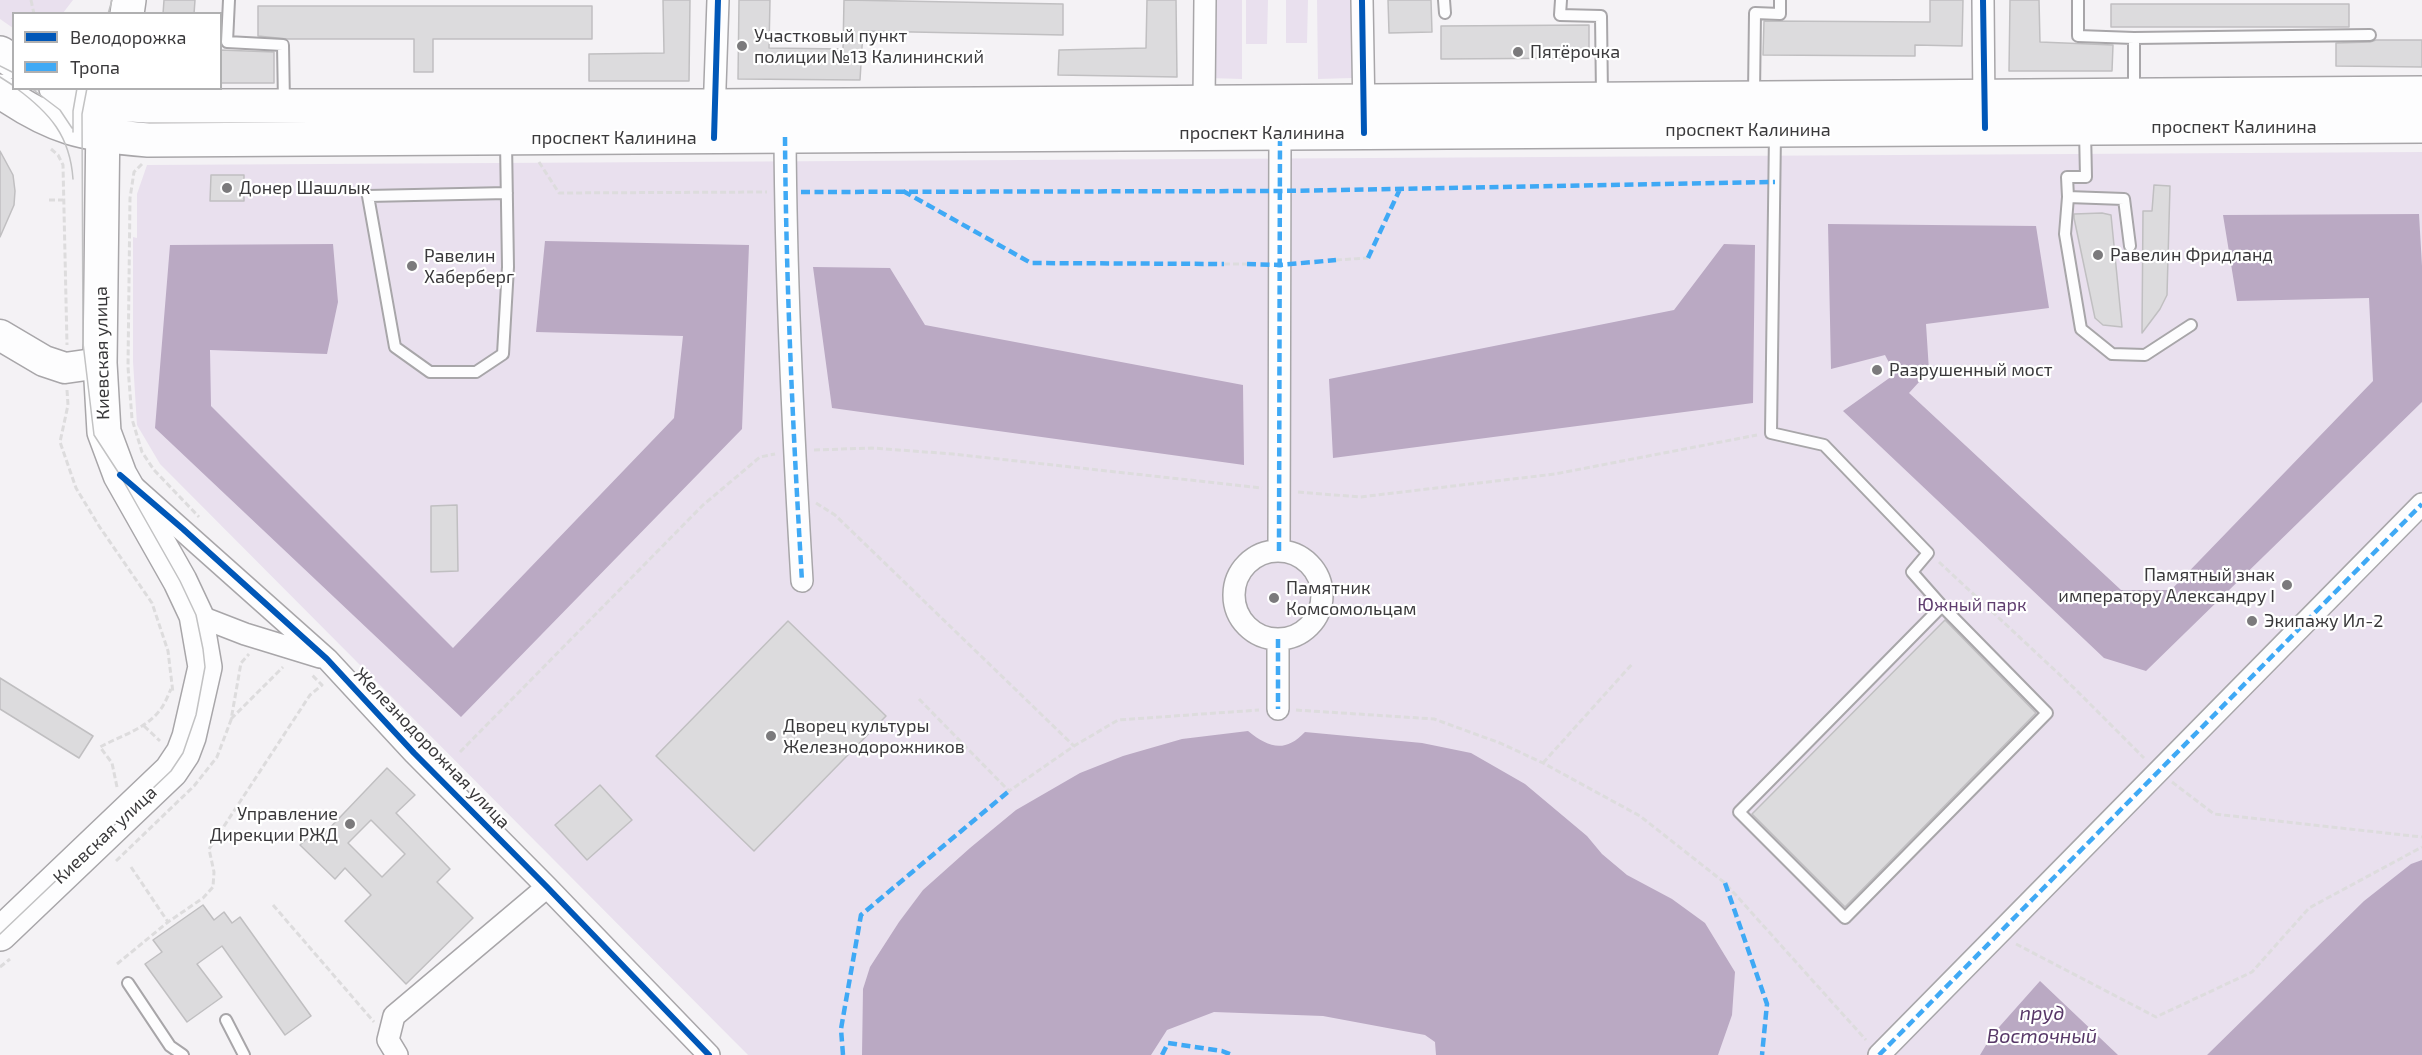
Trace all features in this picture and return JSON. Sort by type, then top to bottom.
[{"type":"main road","points":[[60,90],[104,110]]},
{"type":"main road","points":[[0,91],[44,118],[71,129],[104,110]]},
{"type":"main road","name":"проспект Калинина","points":[[104,110],[148,140],[506,139],[714,122],[1204,101],[2422,93]]},
{"type":"main road","name":"проспект Калинина","points":[[104,110],[284,106],[714,122],[785,137],[1280,131],[1364,133],[2422,126]]},
{"type":"main road","name":"Киевская улица","points":[[0,934],[160,784],[183,753],[196,715],[205,667],[196,615],[180,581],[120,475],[104,432],[100,363],[104,110]]},
{"type":"main road","points":[[0,335],[44,361],[65,368],[100,363]]},
{"type":"street","points":[[714,122],[718,0]]},
{"type":"street","points":[[1204,101],[1205,0]]},
{"type":"street","points":[[1362,0],[1364,133]]},
{"type":"street","points":[[1983,0],[1985,128]]},
{"type":"street","points":[[1279,551],[1280,131]]},
{"type":"street","points":[[785,137],[785,222],[793,441],[802,581]]},
{"type":"street","name":"Железнодорожная улица","points":[[120,475],[327,659],[414,753],[709,1055]]},
{"type":"street","points":[[1879,1055],[2422,504]]},
{"type":"street","points":[[1279,551],[1302,558],[1312,567],[1322,589],[1322,602],[1318,614],[1306,628],[1290,637],[1278,639],[1266,637],[1247,626],[1236,606],[1234,594],[1236,583],[1248,564],[1268,552],[1279,551]]},
{"type":"street","points":[[196,615],[245,634],[327,659]]},
{"type":"street","points":[[1278,639],[1278,710]]},
{"type":"street","points":[[392,1047],[394,1016],[547,887]]},
{"type":"lane","points":[[229,0],[226,42],[283,45],[284,106]]},
{"type":"lane","points":[[1444,0],[1445,13]]},
{"type":"lane","points":[[1560,0],[1560,15],[1601,16],[1602,98]]},
{"type":"lane","points":[[1754,97],[1755,13],[1780,14],[1780,0]]},
{"type":"lane","points":[[2078,0],[2078,36],[2134,38],[2370,35]]},
{"type":"lane","points":[[2134,38],[2134,94]]},
{"type":"lane","points":[[2085,128],[2086,177],[2067,177],[2065,234],[2081,329],[2112,354],[2145,355],[2191,325]]},
{"type":"lane","points":[[1775,130],[1771,433],[1824,445],[1929,553],[1912,572],[1942,606],[2047,713],[1845,918],[1739,812],[1942,606]]},
{"type":"lane","points":[[506,139],[507,193],[508,267],[503,354],[476,372],[430,372],[395,347],[368,196],[507,193]]},
{"type":"lane","points":[[2068,197],[2124,199],[2130,246]]},
{"type":"lane","points":[[128,983],[170,1046],[183,1055]]},
{"type":"lane","points":[[226,1020],[244,1055]]},
{"type":"path","points":[[47,146],[58,155],[65,173],[63,201],[68,340],[65,368],[68,405],[60,442],[76,488],[152,603],[168,651],[171,689],[175,699]]},
{"type":"path","points":[[148,158],[134,172],[131,192],[128,367],[132,419],[142,452],[154,470],[202,521]]},
{"type":"path","points":[[538,161],[559,193],[771,192]]},
{"type":"path","points":[[49,200],[63,201]]},
{"type":"path","points":[[1336,260],[1368,258]]},
{"type":"path","points":[[1224,264],[1246,264]]},
{"type":"path","points":[[460,752],[703,505],[760,457],[793,441],[953,454],[1360,497],[1555,474],[1771,433]]},
{"type":"path","points":[[797,491],[835,515],[1074,746]]},
{"type":"path","points":[[1929,553],[2075,689],[2158,772],[2214,814],[2422,837]]},
{"type":"path","points":[[231,720],[282,667],[327,659]]},
{"type":"path","points":[[1543,763],[1633,663]]},
{"type":"path","points":[[117,964],[168,922],[203,898],[213,887],[214,872],[209,849],[310,695],[322,685],[301,664]]},
{"type":"path","points":[[125,784],[118,791],[112,763],[100,747],[144,726],[161,710],[171,689]]},
{"type":"path","points":[[919,699],[1009,791],[1074,746],[1118,720],[1278,710],[1434,719],[1500,743],[1543,763],[1640,816],[1725,883],[1879,1055]]},
{"type":"path","points":[[156,749],[162,742]]},
{"type":"path","points":[[2001,932],[2012,942],[2156,1017],[2252,972],[2309,908],[2422,847]]},
{"type":"path","points":[[130,867],[168,922]]},
{"type":"path","points":[[273,905],[392,1047]]},
{"type":"green space","points":[[0,0],[73,0],[64,12],[12,12],[12,27],[0,19]]},
{"type":"green space","points":[[1209,0],[1242,0],[1242,79],[1209,78]]},
{"type":"green space","points":[[1246,0],[1268,0],[1267,44],[1246,44]]},
{"type":"green space","points":[[1286,0],[1308,0],[1307,43],[1286,43]]},
{"type":"green space","points":[[1317,0],[1351,0],[1352,78],[1318,79]]},
{"type":"green space","name":"Южный парк","points":[[2422,152],[2422,1055],[748,1055],[160,464],[137,425],[133,361],[133,237],[137,238],[137,194],[147,165]]},
{"type":"water","points":[[2419,214],[2422,266],[2422,402],[2146,671],[2104,658],[1843,411],[1895,374],[1885,355],[1831,369],[1828,224],[2036,226],[2049,308],[1926,324],[1929,371],[1909,393],[2121,590],[2171,590],[2373,381],[2369,298],[2237,301],[2223,215]]},
{"type":"water","points":[[545,241],[749,245],[742,429],[461,717],[155,428],[170,245],[333,244],[338,302],[327,354],[210,350],[211,406],[453,648],[674,418],[683,336],[536,332]]},
{"type":"water","points":[[1724,244],[1755,245],[1753,403],[1333,458],[1329,379],[1674,310]]},
{"type":"water","points":[[813,267],[890,268],[925,325],[1243,385],[1244,465],[832,408]]},
{"type":"water","points":[[1248,731],[1263,741],[1277,746],[1291,743],[1305,732],[1422,743],[1471,753],[1525,784],[1587,836],[1602,854],[1627,875],[1672,899],[1705,923],[1735,972],[1732,1015],[1718,1055],[1436,1055],[1435,1042],[1425,1035],[1323,1016],[1214,1012],[1167,1030],[1151,1055],[862,1055],[863,989],[870,967],[923,890],[970,848],[1016,810],[1080,773],[1123,756],[1182,739]]},
{"type":"water","points":[[2422,860],[2422,1055],[2207,1055],[2364,901],[2411,864]]},
{"type":"water","name":"пруд Восточный","points":[[2040,981],[2118,1055],[1980,1055],[1992,1035]]},
{"type":"building","points":[[164,0],[195,0],[194,12],[163,12]]},
{"type":"building","points":[[663,0],[690,0],[689,81],[589,81],[589,54],[664,53]]},
{"type":"building","points":[[739,0],[770,0],[769,48],[843,49],[844,0],[1063,4],[1063,35],[863,31],[860,80],[738,79]]},
{"type":"building","points":[[1147,0],[1176,0],[1177,77],[1058,75],[1059,50],[1146,48]]},
{"type":"building","points":[[1388,0],[1431,0],[1432,32],[1389,33]]},
{"type":"building","points":[[1930,0],[1963,0],[1962,46],[1915,45],[1915,56],[1763,55],[1764,21],[1930,22]]},
{"type":"building","points":[[2010,0],[2039,0],[2040,42],[2113,45],[2112,71],[2009,71]]},
{"type":"building","points":[[2111,4],[2349,4],[2349,27],[2111,27]]},
{"type":"building","points":[[258,6],[592,6],[592,39],[433,39],[433,72],[414,72],[414,39],[287,39],[258,36]]},
{"type":"building","points":[[1589,25],[1589,58],[1441,59],[1441,26]]},
{"type":"building","points":[[2422,40],[2422,67],[2336,66],[2336,43]]},
{"type":"building","points":[[222,50],[274,52],[274,83],[222,83]]},
{"type":"building","points":[[0,151],[13,175],[15,191],[14,205],[0,237]]},
{"type":"building","name":"Донер Шашлык","points":[[211,175],[244,175],[244,201],[210,201]]},
{"type":"building","points":[[2154,185],[2170,186],[2167,295],[2160,309],[2142,333],[2143,211],[2152,211]]},
{"type":"building","points":[[2074,214],[2111,215],[2122,327],[2103,325],[2095,318],[2074,218]]},
{"type":"building","points":[[457,505],[458,571],[431,572],[431,506]]},
{"type":"building","points":[[1945,620],[2036,713],[1845,907],[1752,814]]},
{"type":"building","name":"Дворец культуры Железнодорожников","points":[[788,621],[886,716],[754,851],[656,756]]},
{"type":"building","points":[[0,678],[93,736],[79,758],[0,709]]},
{"type":"building","points":[[387,768],[415,795],[396,813],[450,869],[437,882],[473,918],[406,984],[345,921],[371,895],[345,868],[335,879],[300,845],[317,829],[323,835]],"holes":[[[371,820],[405,854],[382,877],[348,843]]]},
{"type":"building","points":[[600,785],[632,820],[587,860],[555,825]]},
{"type":"building","points":[[203,905],[214,920],[224,912],[232,923],[240,917],[311,1016],[285,1035],[222,946],[197,964],[222,997],[187,1022],[145,964],[162,952],[153,940]]},
{"type":"tram line","points":[[109,12],[112,0]]},
{"type":"tram line","points":[[0,66],[12,72]]},
{"type":"tram line","points":[[0,77],[12,85]]},
{"type":"tram line","points":[[19,90],[48,116],[63,138],[68,150],[73,179]]},
{"type":"tram line","points":[[34,90],[60,110],[72,128]]},
{"type":"tram line","points":[[73,132],[73,111],[77,90]]},
{"type":"tram line","points":[[0,934],[171,771],[183,753],[196,715],[205,667],[196,615],[180,581],[120,475],[94,435],[83,343],[82,114],[87,90]]},
{"type":"marked path","points":[[1279,551],[1280,131]]},
{"type":"marked path","points":[[785,137],[790,359],[802,581]]},
{"type":"marked path","points":[[801,192],[1280,191],[1775,182]]},
{"type":"marked path","points":[[1368,258],[1400,189]]},
{"type":"marked path","points":[[903,191],[1031,263],[1224,264]]},
{"type":"marked path","points":[[1247,264],[1280,265],[1336,260]]},
{"type":"marked path","points":[[1879,1055],[2422,504]]},
{"type":"marked path","points":[[1278,639],[1278,709]]},
{"type":"marked path","points":[[843,1055],[841,1029],[861,915],[1009,791]]},
{"type":"marked path","points":[[1725,883],[1767,1004],[1762,1055]]},
{"type":"marked path","points":[[1162,1055],[1168,1043],[1222,1051],[1232,1055]]},
{"type":"cycle path","points":[[714,138],[718,0]]},
{"type":"cycle path","points":[[1362,0],[1364,133]]},
{"type":"cycle path","points":[[1983,0],[1985,128]]},
{"type":"cycle path","points":[[120,475],[327,659],[414,753],[709,1055]]},
{"type":"place","name":"Участковый пункт полиции №13 Калининский","points":[[742,46]]},
{"type":"place","name":"Пятёрочка","points":[[1518,52]]},
{"type":"place","name":"Донер Шашлык","points":[[227,188]]},
{"type":"place","name":"Равелин Фридланд","points":[[2098,255]]},
{"type":"place","name":"Равелин Хаберберг","points":[[412,266]]},
{"type":"place","name":"Разрушенный мост","points":[[1877,370]]},
{"type":"place","name":"Памятный знак императору Александру I","points":[[2287,585]]},
{"type":"place","name":"Памятник Комсомольцам","points":[[1274,598]]},
{"type":"place","name":"Экипажу Ил-2","points":[[2252,621]]},
{"type":"place","name":"Дворец культуры Железнодорожников","points":[[771,736]]},
{"type":"place","name":"Управление Дирекции РЖД","points":[[350,824]]}]
